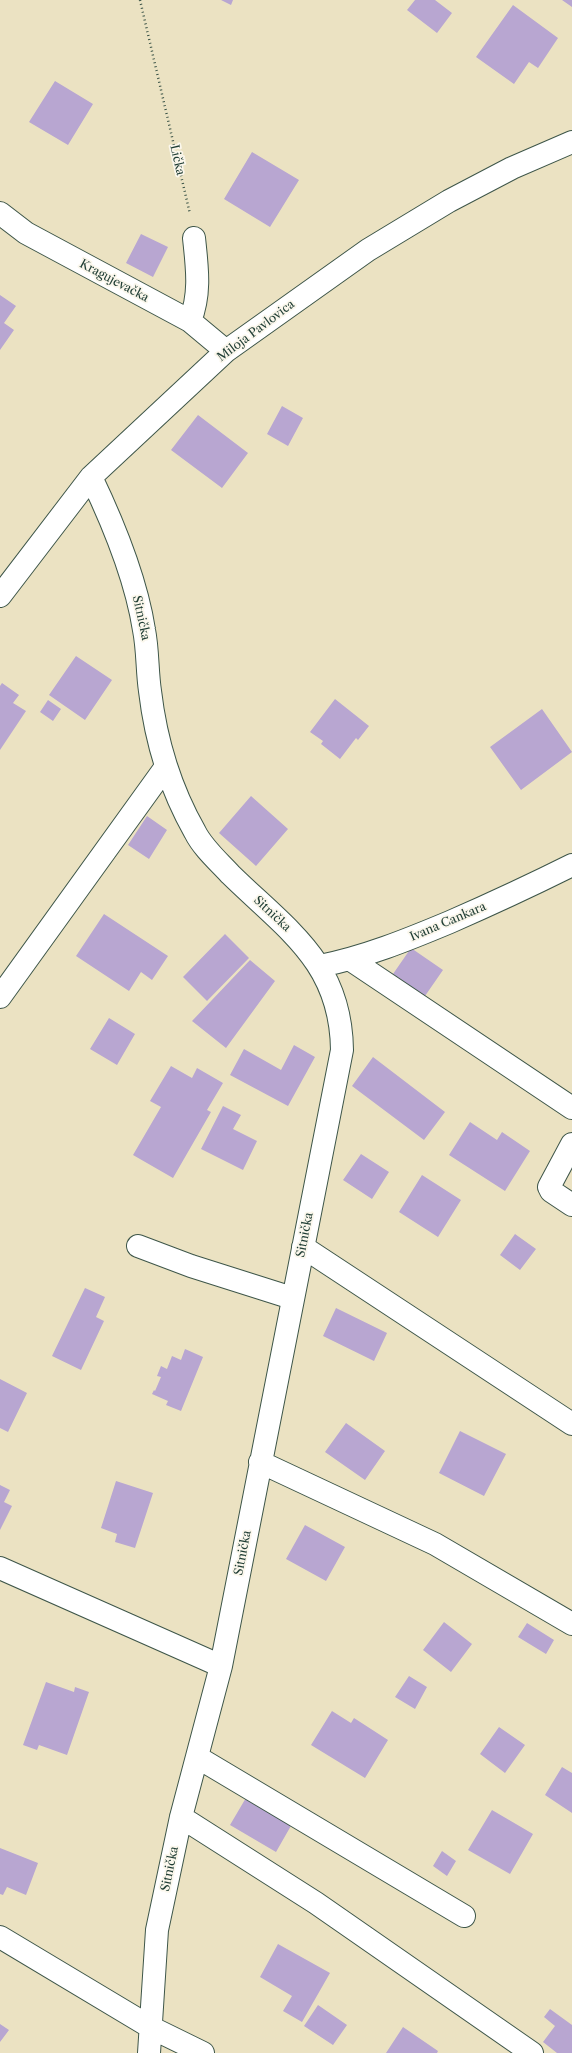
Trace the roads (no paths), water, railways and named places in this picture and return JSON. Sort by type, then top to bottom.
[{"type":"street","name":"Miloja Pavlovica","points":[[0,596],[91,478],[226,351],[368,250],[442,205],[512,168],[572,142]]},
{"type":"street","name":"Kragujevačka","points":[[0,213],[26,233],[190,322],[226,351]]},
{"type":"street","points":[[190,322],[196,307],[198,278],[194,238]]},
{"type":"street","name":"Sitnička","points":[[91,478],[107,510],[139,603],[144,629],[155,721],[165,768],[174,791],[196,835],[218,861],[296,937],[320,966],[332,992],[339,1014],[342,1050],[292,1298],[221,1666],[181,1817],[157,1930],[152,2028],[149,2053]]},
{"type":"street","points":[[0,997],[165,768]]},
{"type":"street","name":"Ivana Cankara","points":[[320,966],[351,960],[406,941],[510,896],[572,865]]},
{"type":"street","points":[[351,960],[572,1108]]},
{"type":"street","points":[[572,1144],[549,1187],[551,1191],[572,1205]]},
{"type":"street","points":[[138,1246],[191,1266],[292,1298]]},
{"type":"street","points":[[303,1247],[572,1424]]},
{"type":"street","points":[[260,1462],[435,1544],[572,1624]]},
{"type":"street","points":[[0,1568],[221,1666]]},
{"type":"street","points":[[197,1757],[464,1916]]},
{"type":"street","points":[[181,1817],[316,1903],[532,2053]]},
{"type":"street","points":[[0,1937],[152,2028],[203,2053]]}]
